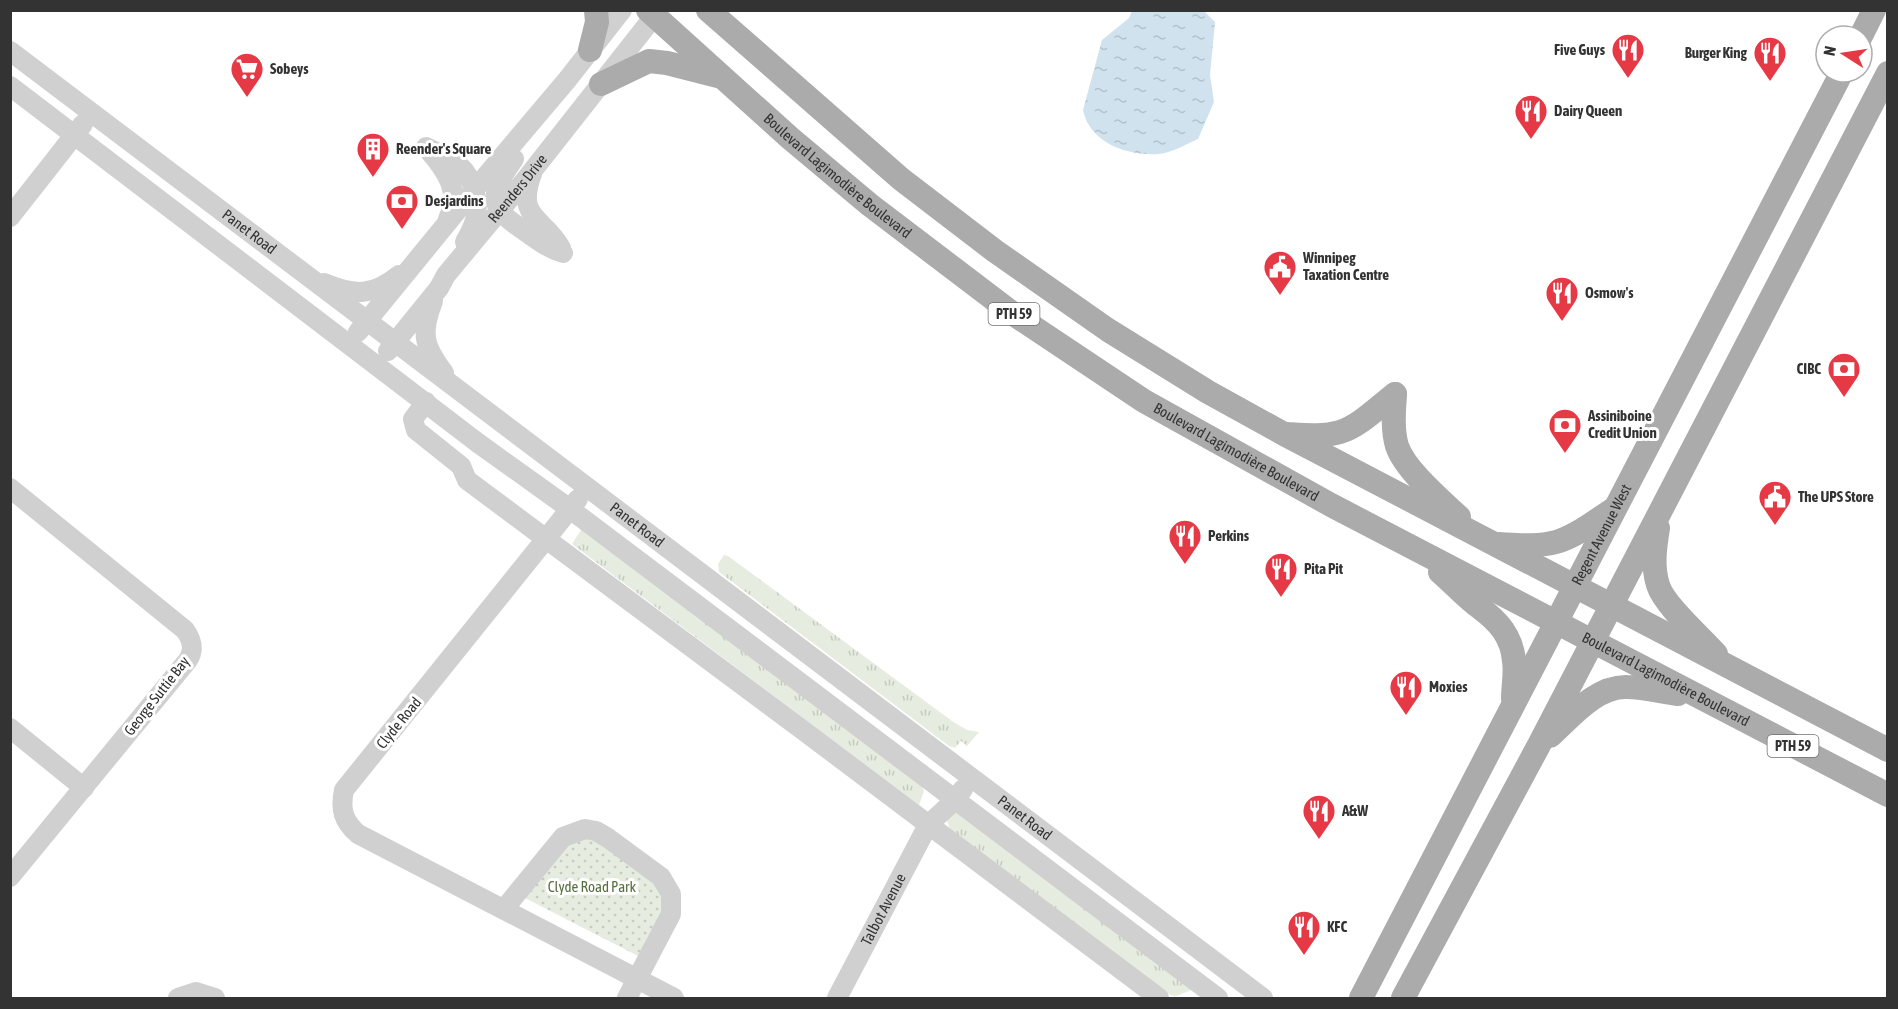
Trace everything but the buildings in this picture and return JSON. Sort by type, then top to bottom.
[{"type":"main road","points":[[590,50],[597,22],[596,10]]},
{"type":"main road","name":"PTH 59","points":[[708,10],[892,171],[995,251],[1108,330],[1208,392],[1284,434],[1887,750]]},
{"type":"main road","points":[[730,10],[738,36]]},
{"type":"main road","points":[[1867,24],[1874,10]]},
{"type":"main road","name":"Boulevard Lagimodière Boulevard","points":[[654,12],[790,138],[870,205],[945,264],[1078,358],[1194,430],[1417,550],[1887,795]]},
{"type":"main road","points":[[601,84],[649,62],[668,63],[722,77]]},
{"type":"main road","points":[[1403,999],[1539,745],[1887,74]]},
{"type":"main road","name":"Regent Avenue West","points":[[1360,996],[1692,365],[1836,84]]},
{"type":"main road","points":[[1780,195],[1816,213]]},
{"type":"main road","points":[[1284,434],[1313,435],[1340,432],[1358,422],[1395,393],[1394,425],[1397,446],[1403,457],[1425,485],[1486,540],[1539,545],[1556,542],[1616,508]]},
{"type":"main road","points":[[1661,510],[1654,561],[1659,587],[1669,603],[1728,667]]},
{"type":"main road","points":[[1417,550],[1479,607],[1489,613],[1503,629],[1512,648],[1515,662],[1512,707]]},
{"type":"main road","points":[[1539,745],[1595,696],[1611,691],[1626,687],[1699,697]]},
{"type":"street","name":"Reenders Drive","points":[[348,343],[368,323],[413,264],[567,81],[622,10]]},
{"type":"street","name":"Reenders Drive","points":[[377,364],[601,84],[654,12]]},
{"type":"street","name":"Panet Road","points":[[10,51],[1263,999]]},
{"type":"street","points":[[534,169],[527,190],[528,207],[537,221],[555,236],[563,253],[550,249],[500,211],[496,201],[499,181],[554,110],[567,81]]},
{"type":"street","name":"Panet Road","points":[[10,86],[478,443],[570,509],[1214,995]]},
{"type":"street","points":[[10,217],[92,112]]},
{"type":"street","points":[[442,230],[453,211],[453,186],[444,168],[426,147],[454,161],[471,177],[478,211],[474,226],[442,281],[424,329],[425,342],[453,387]]},
{"type":"street","points":[[308,276],[349,291],[366,292],[385,287],[413,264]]},
{"type":"street","points":[[426,402],[413,419],[416,430],[460,466],[467,480],[930,822],[1159,999]]},
{"type":"street","name":"George Suttie Bay","points":[[10,488],[185,630],[192,648],[188,660],[10,877]]},
{"type":"street","name":"Clyde Road","points":[[587,488],[344,790],[341,802],[342,814],[348,826],[358,834],[674,999]]},
{"type":"street","points":[[10,729],[84,788]]},
{"type":"street","name":"Talbot Avenue","points":[[837,999],[930,822],[965,772]]},
{"type":"street","points":[[504,909],[563,837],[585,829],[596,831],[608,838],[661,877],[671,894],[670,914],[627,999]]},
{"type":"street","points":[[178,999],[196,992],[215,999]]},
{"type":"street","points":[[1188,999],[1214,995]]},
{"type":"green space","points":[[583,527],[921,783],[924,791],[919,805],[572,544]]},
{"type":"green space","points":[[724,555],[952,721],[967,730],[979,732],[967,746],[961,741],[955,748],[949,746],[719,572],[718,564]]},
{"type":"green space","points":[[954,811],[1194,989],[1176,996],[1170,995],[950,829],[947,821]]},
{"type":"green space","name":"Clyde Road Park","points":[[580,838],[597,840],[657,885],[663,897],[664,910],[640,957],[525,898],[567,846]]},
{"type":"water","points":[[1132,11],[1204,11],[1215,22],[1210,75],[1214,102],[1198,139],[1163,154],[1134,153],[1112,145],[1093,131],[1083,110],[1102,40],[1129,18]]},
{"type":"place","name":"Five Guys","points":[[1628,79]]},
{"type":"place","name":"Burger King","points":[[1770,82]]},
{"type":"place","name":"Sobeys","points":[[247,98]]},
{"type":"place","name":"Dairy Queen","points":[[1531,140]]},
{"type":"place","name":"Reender's Square","points":[[373,178]]},
{"type":"place","name":"Desjardins","points":[[402,230]]},
{"type":"place","name":"Winnipeg Taxation Centre","points":[[1280,296]]},
{"type":"place","name":"Osmow's","points":[[1562,322]]},
{"type":"place","name":"CIBC","points":[[1844,398]]},
{"type":"place","name":"Assiniboine Credit Union","points":[[1565,454]]},
{"type":"place","name":"The UPS Store","points":[[1775,526]]},
{"type":"place","name":"Perkins","points":[[1185,565]]},
{"type":"place","name":"Pita Pit","points":[[1281,598]]},
{"type":"place","name":"Moxies","points":[[1406,716]]},
{"type":"place","name":"A&W","points":[[1319,840]]},
{"type":"place","name":"KFC","points":[[1304,956]]}]
